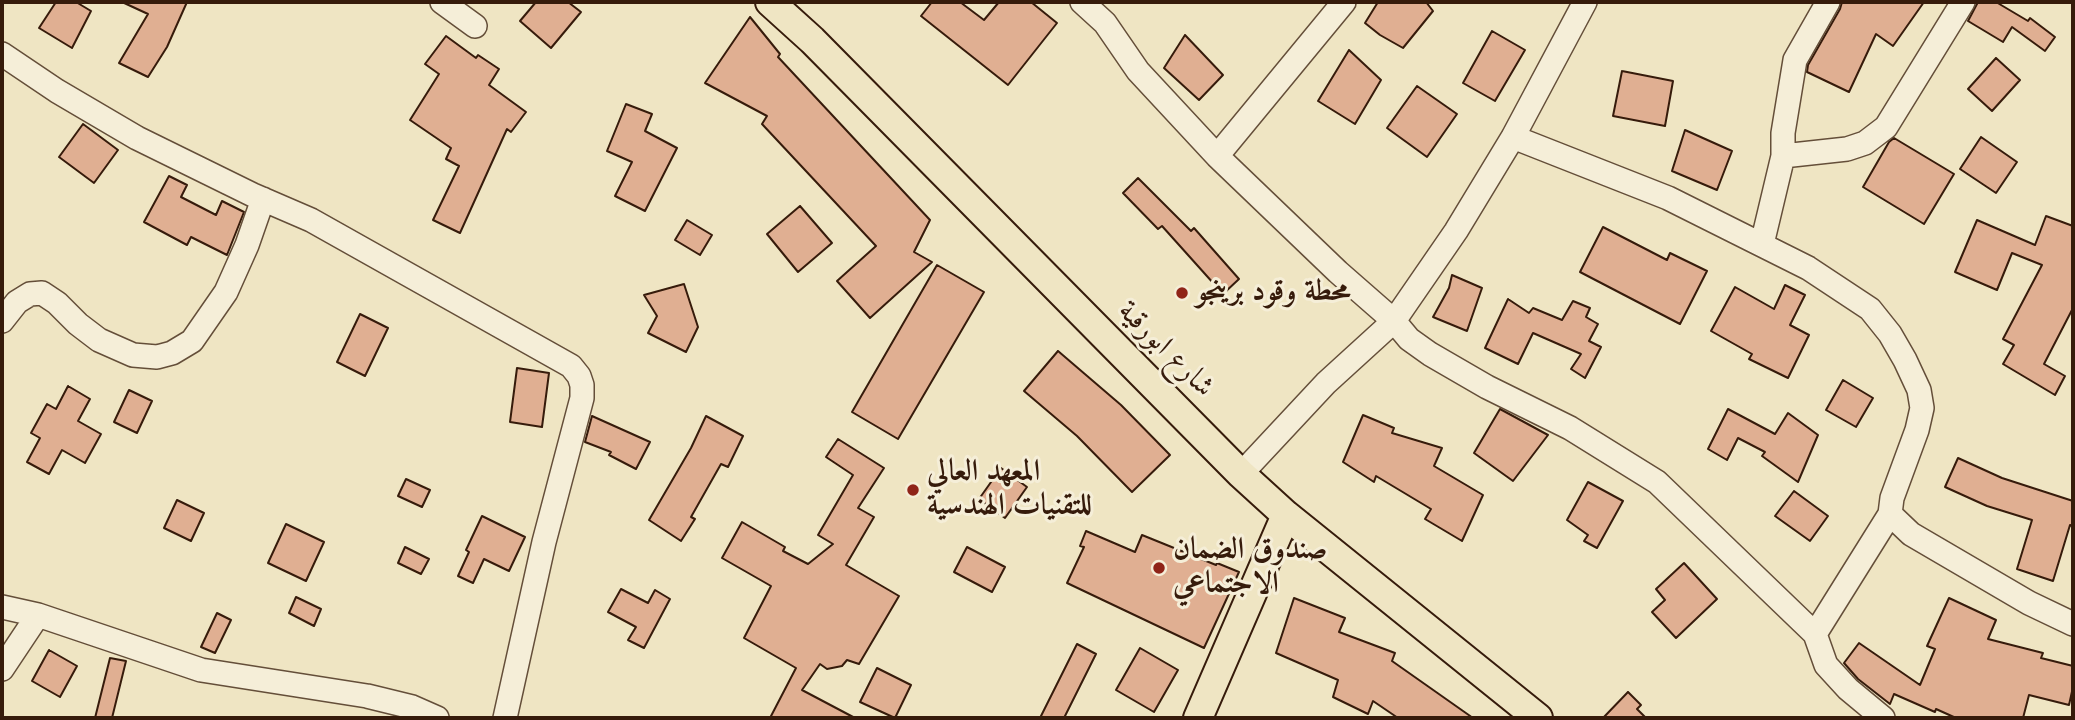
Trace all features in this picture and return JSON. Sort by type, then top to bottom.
[{"type":"main road","name":"شارع ابورقية","points":[[770,2],[822,50],[1241,474],[1286,515],[1538,718]]},
{"type":"main road","points":[[1198,718],[1286,515]]},
{"type":"street","points":[[442,2],[475,26]]},
{"type":"street","points":[[1082,2],[1105,23],[1138,71],[1217,156],[1338,272],[1394,321],[1409,339],[1487,387],[1570,428],[1657,482],[1815,634],[1826,664],[1848,690],[1883,718]]},
{"type":"street","points":[[1217,156],[1344,2]]},
{"type":"street","points":[[1241,474],[1326,383],[1394,321],[1456,231],[1513,137],[1585,2]]},
{"type":"street","points":[[1762,244],[1783,156],[1783,133],[1795,60],[1828,2]]},
{"type":"street","points":[[1783,156],[1847,149],[1865,144],[1886,128],[1963,2]]},
{"type":"street","points":[[2,54],[57,91],[137,138],[311,220],[570,366],[579,376],[582,398],[544,542],[506,718]]},
{"type":"street","points":[[1513,137],[1668,198],[1808,268],[1870,309],[1905,360],[1919,390],[1922,408],[1917,430],[1892,498],[1890,514],[1815,634]]},
{"type":"street","points":[[2,321],[17,302],[30,294],[42,293],[99,340],[133,355],[157,357],[172,353],[192,341],[226,292],[247,245],[262,199]]},
{"type":"street","points":[[1890,514],[1910,534],[2029,603],[2073,624]]},
{"type":"street","points":[[2,607],[37,615],[201,670],[367,696],[412,706],[437,718]]},
{"type":"street","points":[[2,669],[37,615]]},
{"type":"building","points":[[56,2],[76,2],[91,11],[72,48],[39,28]]},
{"type":"building","points":[[122,2],[187,2],[167,47],[148,77],[119,63],[148,14]]},
{"type":"building","points":[[536,2],[568,2],[581,12],[551,48],[520,21]]},
{"type":"building","points":[[932,2],[960,2],[984,20],[999,2],[1031,2],[1057,23],[1008,85],[921,16]]},
{"type":"building","points":[[1378,2],[1426,2],[1433,11],[1403,48],[1365,23]]},
{"type":"building","points":[[1842,2],[1924,2],[1893,46],[1876,34],[1849,92],[1807,72],[1808,65]]},
{"type":"building","points":[[1978,2],[1996,2],[2028,21],[2030,18],[2055,37],[2045,51],[2012,27],[2003,42],[1968,21]]},
{"type":"building","points":[[750,17],[780,54],[778,57],[930,220],[914,252],[932,262],[870,318],[837,281],[876,246],[762,124],[767,116],[705,83]]},
{"type":"building","points":[[1492,31],[1525,50],[1495,101],[1463,83]]},
{"type":"building","points":[[1185,35],[1223,75],[1199,100],[1164,68]]},
{"type":"building","points":[[446,36],[476,58],[478,55],[499,69],[489,85],[526,112],[511,132],[507,129],[460,233],[433,220],[459,166],[446,159],[451,148],[410,120],[439,74],[425,64]]},
{"type":"building","points":[[1349,50],[1381,80],[1355,124],[1318,101]]},
{"type":"building","points":[[1996,58],[2020,80],[1992,111],[1968,89]]},
{"type":"building","points":[[1622,71],[1673,81],[1665,126],[1613,116]]},
{"type":"building","points":[[1417,86],[1457,114],[1427,157],[1387,128]]},
{"type":"building","points":[[626,104],[652,114],[645,131],[677,148],[645,211],[615,196],[632,162],[607,151]]},
{"type":"building","points":[[83,124],[118,150],[94,183],[59,157]]},
{"type":"building","points":[[1685,130],[1732,151],[1717,190],[1672,171]]},
{"type":"building","points":[[1981,137],[2017,162],[1996,193],[1960,169]]},
{"type":"building","points":[[1894,138],[1954,174],[1924,224],[1863,187]]},
{"type":"building","points":[[169,176],[187,185],[181,197],[216,215],[222,201],[244,212],[227,255],[191,237],[187,245],[144,222]]},
{"type":"building","points":[[1138,178],[1191,231],[1194,228],[1239,279],[1223,294],[1162,226],[1158,229],[1123,193]]},
{"type":"building","points":[[800,206],[832,243],[798,272],[767,234]]},
{"type":"building","points":[[2046,216],[2073,226],[2073,308],[2044,364],[2065,376],[2055,395],[2003,364],[2014,345],[2003,339],[2042,265],[2012,253],[1997,290],[1955,272],[1977,220],[2035,245]]},
{"type":"building","points":[[687,220],[712,235],[700,255],[675,240]]},
{"type":"building","points":[[1603,227],[1667,260],[1670,253],[1707,271],[1680,324],[1580,272]]},
{"type":"building","points":[[937,265],[984,292],[898,439],[852,412]]},
{"type":"building","points":[[1452,275],[1482,288],[1467,331],[1433,317],[1449,288]]},
{"type":"building","points":[[684,284],[698,327],[686,352],[648,333],[657,316],[644,295]]},
{"type":"building","points":[[1785,285],[1805,295],[1790,325],[1809,335],[1788,378],[1749,359],[1752,354],[1711,331],[1735,287],[1774,309]]},
{"type":"building","points":[[1508,299],[1529,313],[1533,308],[1562,320],[1573,301],[1590,308],[1586,317],[1598,324],[1589,341],[1601,347],[1585,378],[1571,369],[1581,354],[1533,333],[1518,364],[1485,348]]},
{"type":"building","points":[[360,314],[388,328],[365,376],[337,362]]},
{"type":"building","points":[[1058,351],[1121,405],[1170,455],[1132,492],[1077,436],[1024,391]]},
{"type":"building","points":[[517,368],[549,373],[542,427],[510,422]]},
{"type":"building","points":[[1843,380],[1873,398],[1856,427],[1826,410]]},
{"type":"building","points":[[68,386],[90,399],[78,421],[101,434],[85,463],[62,450],[49,474],[27,462],[40,438],[31,433],[47,404],[56,409]]},
{"type":"building","points":[[129,390],[152,401],[137,433],[114,422]]},
{"type":"building","points":[[1500,409],[1548,435],[1513,481],[1474,453]]},
{"type":"building","points":[[1728,409],[1775,434],[1788,413],[1818,435],[1798,482],[1762,456],[1765,452],[1738,438],[1727,460],[1708,449]]},
{"type":"building","points":[[1363,415],[1394,428],[1392,433],[1442,448],[1434,466],[1483,495],[1462,541],[1425,519],[1431,509],[1376,476],[1374,482],[1343,462]]},
{"type":"building","points":[[592,416],[650,442],[636,469],[609,455],[611,452],[585,442]]},
{"type":"building","points":[[706,416],[743,436],[728,467],[721,464],[691,517],[695,519],[681,541],[649,520],[691,448]]},
{"type":"building","points":[[838,439],[884,468],[858,508],[874,517],[846,565],[899,596],[859,664],[847,660],[842,666],[827,669],[820,664],[802,690],[855,718],[770,718],[796,668],[744,638],[771,586],[722,558],[742,522],[785,547],[783,551],[808,564],[833,544],[818,535],[853,475],[826,457]]},
{"type":"building","points":[[1958,458],[2002,478],[2073,501],[2073,526],[2070,525],[2053,581],[2017,569],[2032,520],[1987,506],[1945,487]]},
{"type":"building","points":[[1001,468],[1027,487],[1005,518],[979,499]]},
{"type":"building","points":[[406,479],[430,490],[422,507],[398,496]]},
{"type":"building","points":[[1588,482],[1623,501],[1597,548],[1584,541],[1588,535],[1567,520]]},
{"type":"building","points":[[1794,491],[1828,516],[1810,541],[1775,516]]},
{"type":"building","points":[[177,500],[204,513],[191,541],[164,528]]},
{"type":"building","points":[[482,516],[525,537],[509,571],[484,559],[473,583],[458,576],[469,552],[466,550]]},
{"type":"building","points":[[286,524],[324,542],[306,581],[268,563]]},
{"type":"building","points":[[1086,531],[1135,552],[1142,535],[1239,572],[1204,648],[1067,583],[1084,547],[1080,546]]},
{"type":"building","points":[[405,547],[429,559],[421,574],[398,563]]},
{"type":"building","points":[[967,547],[1005,567],[992,592],[954,572]]},
{"type":"building","points":[[1684,563],[1717,599],[1676,638],[1652,612],[1665,600],[1656,589]]},
{"type":"building","points":[[621,589],[648,603],[655,590],[670,599],[644,648],[628,640],[636,627],[608,612]]},
{"type":"building","points":[[296,597],[321,609],[314,626],[289,613]]},
{"type":"building","points":[[1294,598],[1345,618],[1339,632],[1395,653],[1392,661],[1473,718],[1398,718],[1373,701],[1368,714],[1333,697],[1338,680],[1276,653]]},
{"type":"building","points":[[1949,598],[1996,620],[1988,639],[2043,653],[2041,658],[2073,666],[2073,687],[2069,705],[2029,695],[2023,718],[1956,718],[1894,694],[1890,704],[1858,679],[1844,663],[1859,643],[1920,685],[1935,649],[1927,646]]},
{"type":"building","points":[[217,613],[231,620],[215,653],[201,647]]},
{"type":"building","points":[[1077,644],[1096,654],[1064,718],[1040,718]]},
{"type":"building","points":[[1140,648],[1178,670],[1154,712],[1116,690]]},
{"type":"building","points":[[49,650],[77,666],[60,697],[32,681]]},
{"type":"building","points":[[110,658],[126,661],[112,718],[95,718]]},
{"type":"building","points":[[877,668],[911,685],[895,718],[860,702]]},
{"type":"building","points":[[1628,692],[1641,705],[1637,709],[1646,718],[1603,718]]},
{"type":"place","name":"محطة وقود برينجو","points":[[1182,293]]},
{"type":"place","name":"المعهد العالي للتقنيات الهندسية","points":[[913,490]]},
{"type":"place","name":"صندوق الضمان الاجتماعي","points":[[1159,568]]}]
